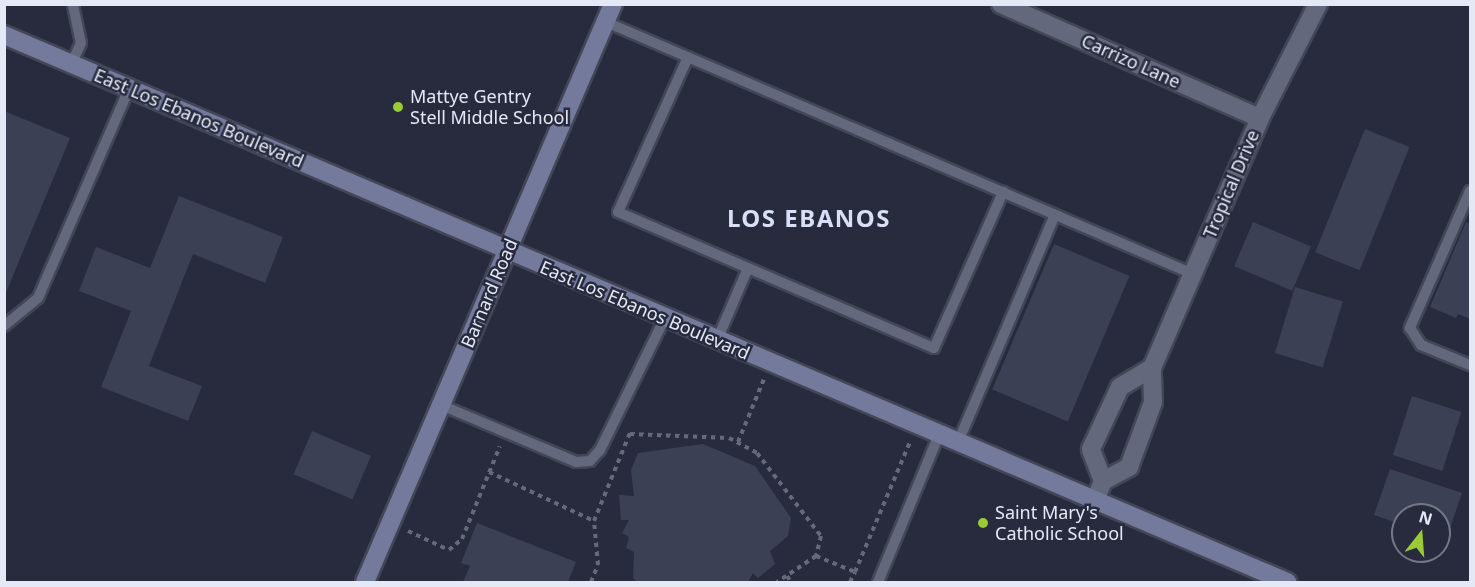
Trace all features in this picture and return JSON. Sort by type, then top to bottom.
[{"type":"street","name":"Barnard Road","points":[[365,582],[613,4]]},
{"type":"street","name":"Carrizo Lane","points":[[1001,4],[1260,118]]},
{"type":"street","name":"Tropical Drive","points":[[1103,481],[1129,467],[1153,402],[1152,368],[1260,118],[1318,4]]},
{"type":"street","name":"East Los Ebanos Boulevard","points":[[4,35],[1287,582]]},
{"type":"street","points":[[1095,500],[1103,481],[1091,449],[1120,387],[1152,368]]},
{"type":"lane","points":[[72,63],[81,43],[73,4]]},
{"type":"lane","points":[[606,22],[1193,274]]},
{"type":"lane","points":[[688,57],[618,212],[934,348],[1003,192]]},
{"type":"lane","points":[[4,326],[38,298],[129,89]]},
{"type":"lane","points":[[1470,191],[1410,328],[1421,345],[1470,365]]},
{"type":"lane","points":[[958,442],[1055,215]]},
{"type":"lane","points":[[717,340],[748,268]]},
{"type":"lane","points":[[441,405],[576,462],[590,461],[600,450],[665,318]]},
{"type":"lane","points":[[878,582],[939,435]]},
{"type":"path","points":[[738,442],[771,363]]},
{"type":"path","points":[[591,582],[598,565],[594,521],[637,417],[623,404]]},
{"type":"path","points":[[850,582],[917,425]]},
{"type":"path","points":[[391,522],[449,550],[462,539],[505,432]]},
{"type":"path","points":[[630,434],[729,438],[757,453],[821,536],[816,556],[777,582]]},
{"type":"path","points":[[489,472],[594,521]]},
{"type":"path","points":[[816,556],[855,572]]},
{"type":"path","points":[[787,576],[790,582]]},
{"type":"building","points":[[4,111],[70,138],[5,295],[4,295]]},
{"type":"building","points":[[1365,129],[1410,147],[1360,270],[1315,252]]},
{"type":"building","points":[[179,196],[283,237],[265,283],[193,254],[149,366],[202,386],[188,421],[101,387],[131,311],[79,291],[96,247],[150,268]]},
{"type":"building","points":[[1253,222],[1311,247],[1292,291],[1234,266]]},
{"type":"building","points":[[1466,222],[1470,224],[1470,319],[1458,314],[1456,318],[1430,307]]},
{"type":"building","points":[[1054,244],[1129,276],[1068,421],[992,389]]},
{"type":"building","points":[[1295,287],[1343,302],[1323,368],[1275,353]]},
{"type":"building","points":[[1412,396],[1461,412],[1442,471],[1393,455]]},
{"type":"building","points":[[312,431],[371,456],[353,499],[294,474]]},
{"type":"building","points":[[703,444],[755,466],[791,518],[788,536],[770,551],[775,564],[758,578],[753,573],[748,582],[637,582],[633,578],[634,552],[626,548],[629,537],[622,533],[629,520],[621,520],[619,495],[634,496],[631,470],[638,453]]},
{"type":"building","points":[[1390,469],[1462,493],[1451,525],[1451,503],[1391,503],[1391,521],[1374,515]]},
{"type":"building","points":[[477,523],[576,562],[568,582],[463,582],[470,566],[461,563]]},
{"type":"place","name":"Mattye Gentry Stell Middle School","points":[[398,107]]},
{"type":"place","name":"Saint Mary's Catholic School","points":[[983,523]]},
{"type":"district","name":"LOS EBANOS","points":[[809,218]]}]
